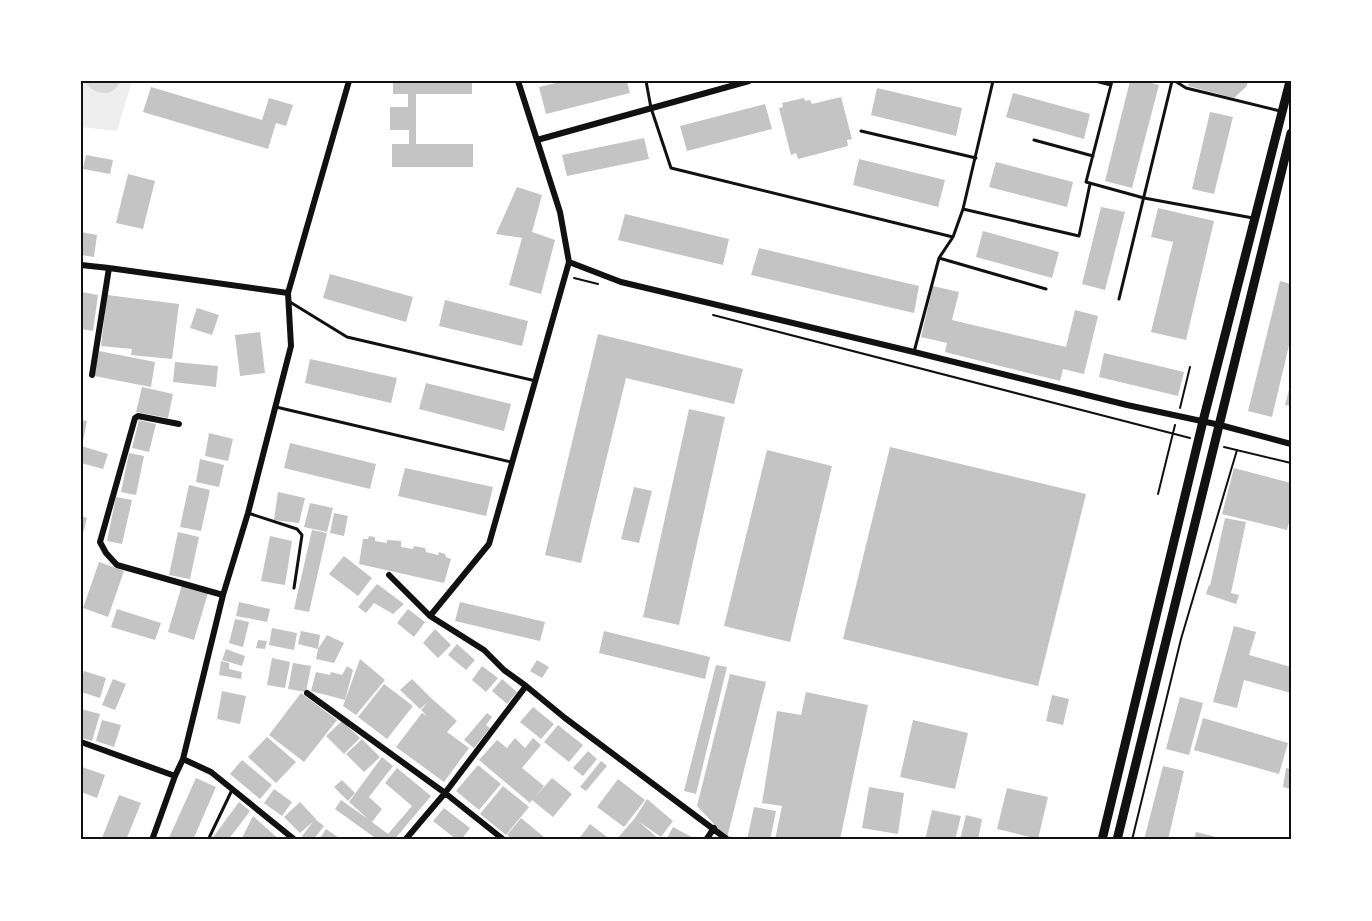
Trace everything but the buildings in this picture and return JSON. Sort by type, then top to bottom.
[{"type":"main road","points":[[1102,840],[1198,440],[1290,81]]},
{"type":"main road","points":[[1117,840],[1291,133]]},
{"type":"street","points":[[152,840],[174,776],[183,759],[223,595],[248,513],[276,407],[291,346],[288,293],[349,81]]},
{"type":"street","points":[[430,616],[489,544],[569,262],[560,212],[518,81]]},
{"type":"street","points":[[537,140],[749,81]]},
{"type":"street","points":[[569,262],[621,282],[1291,444]]},
{"type":"street","points":[[81,265],[288,293]]},
{"type":"street","points":[[92,375],[109,268]]},
{"type":"street","points":[[178,424],[135,417],[100,542],[117,565],[223,595]]},
{"type":"street","points":[[389,575],[430,616],[484,650],[504,670],[565,718],[728,840]]},
{"type":"street","points":[[405,840],[445,793],[526,686]]},
{"type":"street","points":[[307,693],[445,793],[504,840]]},
{"type":"street","points":[[81,742],[174,776]]},
{"type":"street","points":[[183,759],[211,772],[294,840]]},
{"type":"street","points":[[706,840],[714,828]]},
{"type":"lane","points":[[646,81],[651,108],[671,168],[953,237]]},
{"type":"lane","points":[[914,352],[939,258],[953,237],[963,209],[993,81]]},
{"type":"lane","points":[[1095,81],[1111,83],[1086,182],[1144,198],[1255,219]]},
{"type":"lane","points":[[1119,299],[1174,81],[1186,88],[1282,112]]},
{"type":"lane","points":[[861,131],[976,158]]},
{"type":"lane","points":[[1034,140],[1093,156]]},
{"type":"lane","points":[[963,209],[1079,236],[1090,184]]},
{"type":"lane","points":[[939,258],[1046,289]]},
{"type":"lane","points":[[289,301],[347,337],[536,381]]},
{"type":"lane","points":[[276,407],[512,462]]},
{"type":"lane","points":[[248,513],[297,529],[302,535],[294,588]]},
{"type":"lane","points":[[208,840],[233,790]]},
{"type":"path","points":[[737,321],[1198,440]]},
{"type":"path","points":[[1158,494],[1190,367]]},
{"type":"path","points":[[1215,444],[1291,463]]},
{"type":"path","points":[[1131,840],[1181,639],[1237,450]]},
{"type":"shaded area","points":[[81,81],[132,81],[117,131],[81,127]]},
{"type":"shaded area","points":[[84,81],[120,81],[113,91],[103,93],[92,89]]}]
